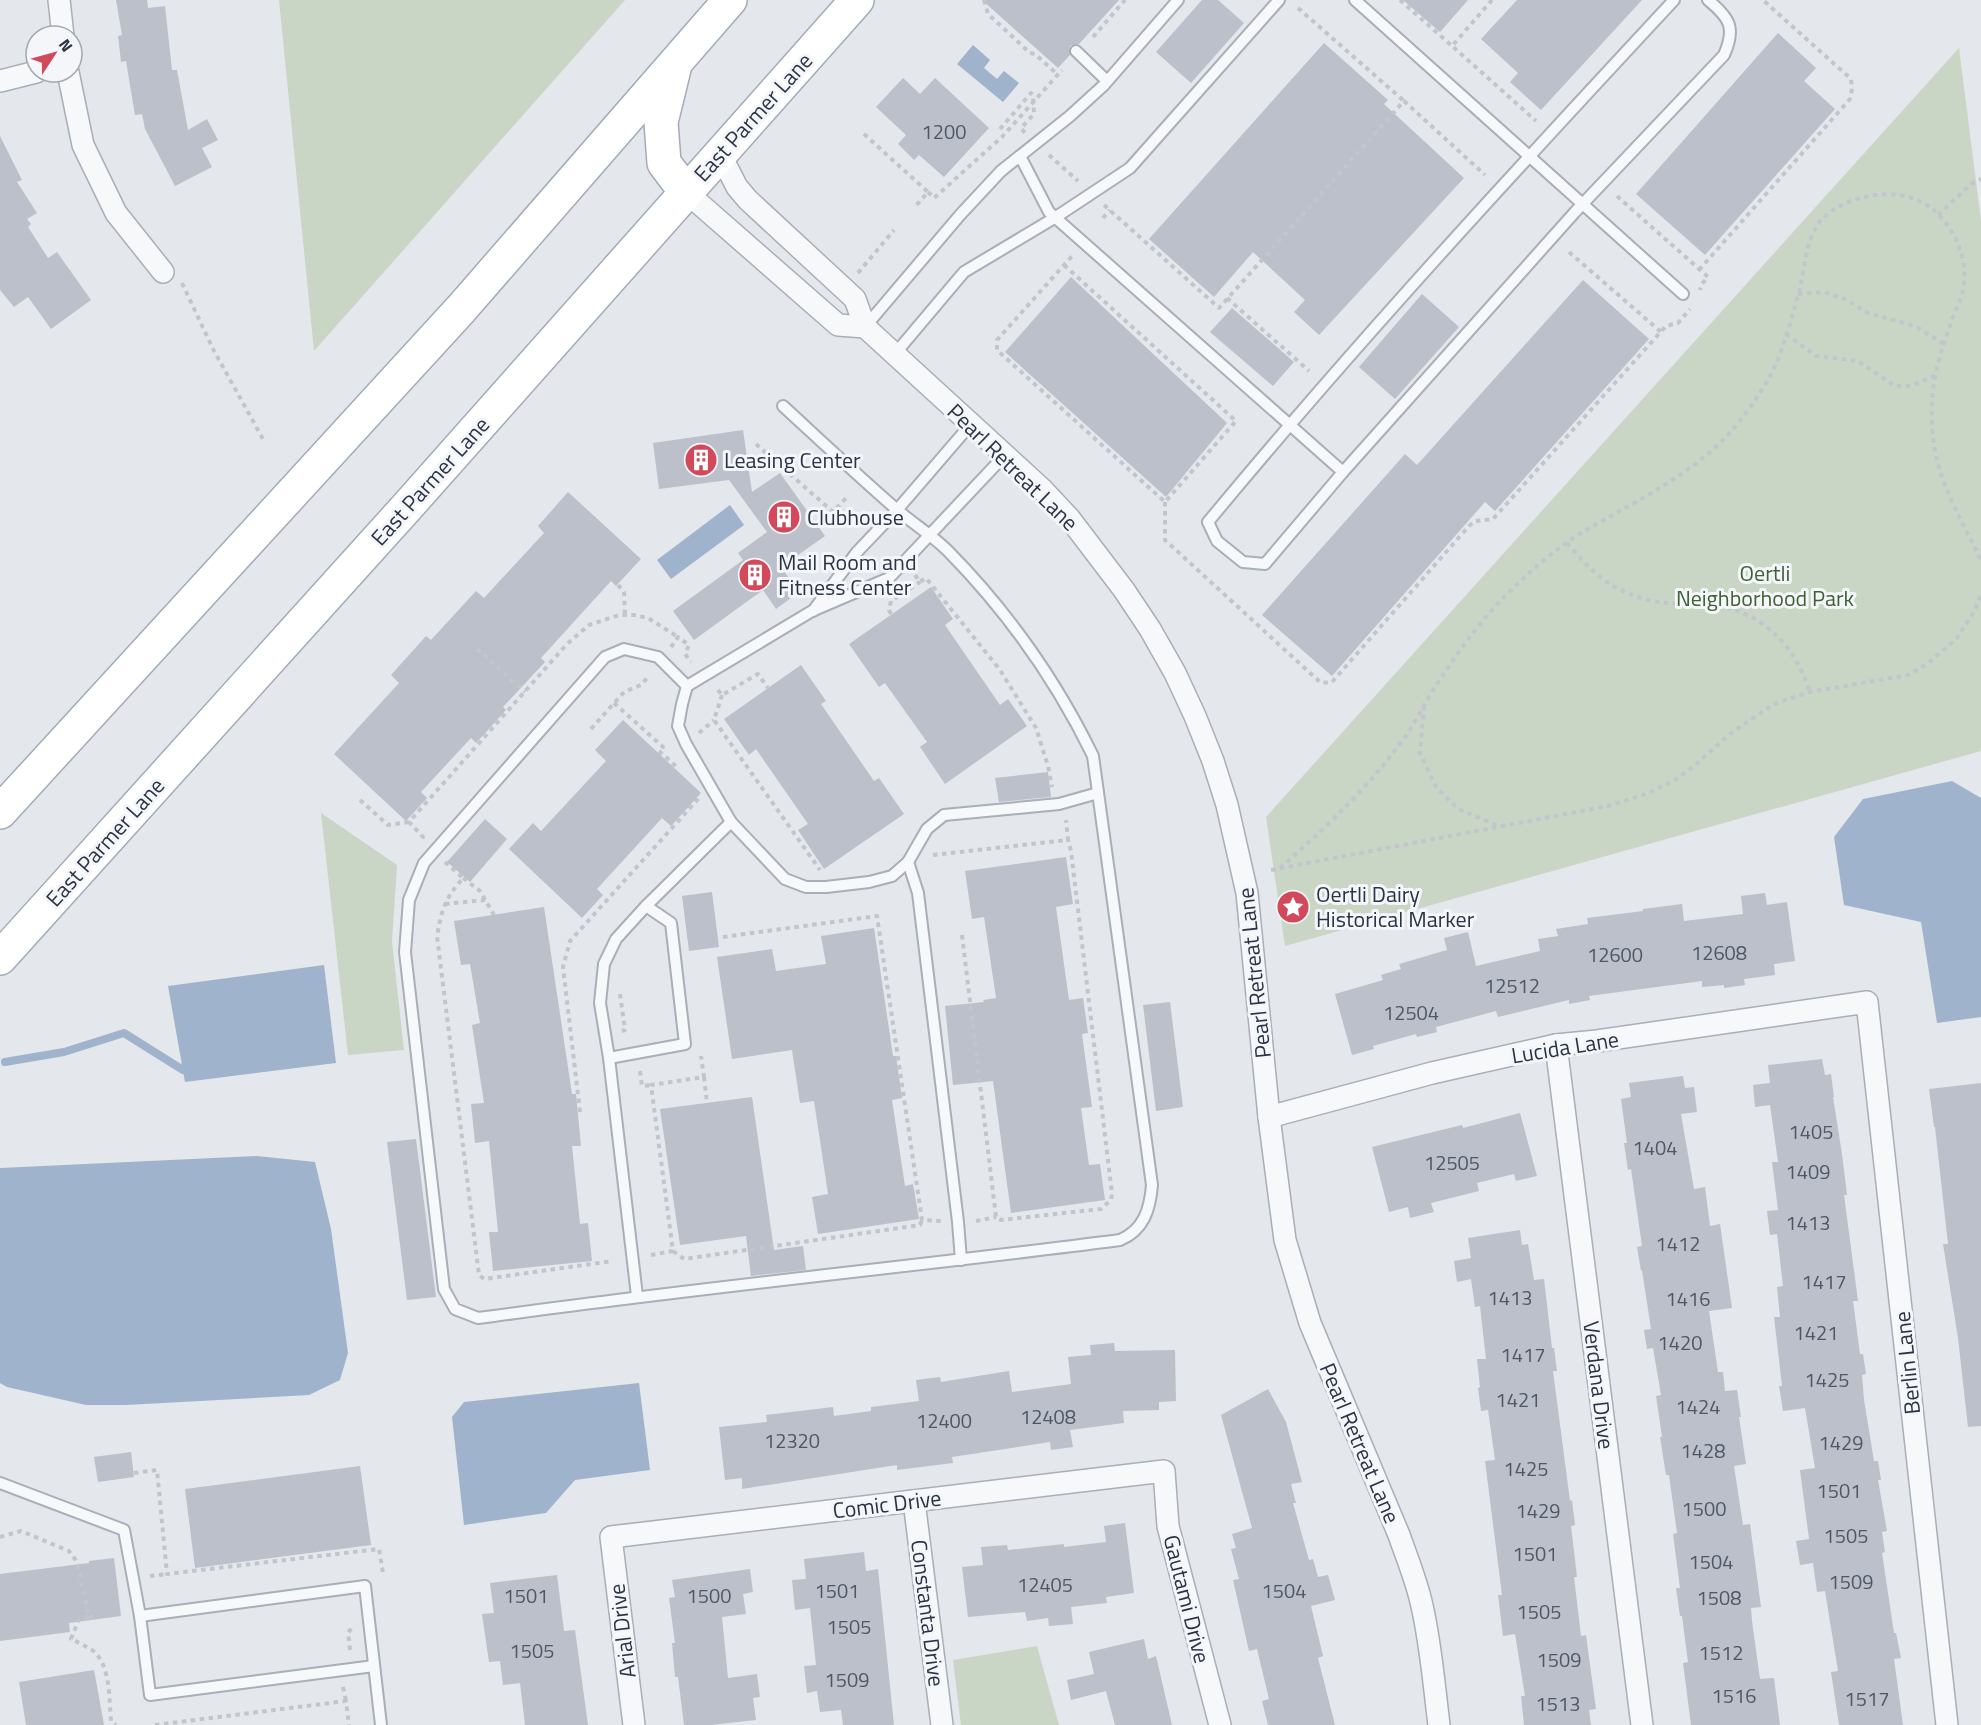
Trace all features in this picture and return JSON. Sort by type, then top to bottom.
[{"type":"main road","points":[[0,812],[461,309],[730,0]]},
{"type":"main road","name":"East Parmer Lane","points":[[0,958],[413,500],[857,0]]},
{"type":"main road","points":[[676,62],[661,122],[664,163],[686,192]]},
{"type":"street","points":[[58,0],[61,24]]},
{"type":"street","points":[[0,81],[24,75]]},
{"type":"street","points":[[70,84],[83,145],[116,213],[163,272]]},
{"type":"street","name":"Pearl Retreat Lane","points":[[720,154],[737,187],[748,200],[855,299],[864,327],[1042,489],[1070,519],[1124,590],[1150,629],[1195,716],[1227,805],[1247,893],[1278,1198],[1288,1250],[1314,1332],[1399,1535],[1422,1603],[1439,1725]]},
{"type":"street","points":[[686,192],[838,325],[864,327]]},
{"type":"street","name":"Lucida Lane","points":[[1269,1117],[1432,1073],[1556,1045],[1867,1002]]},
{"type":"street","name":"Berlin Lane","points":[[1867,1002],[1947,1725]]},
{"type":"street","name":"Verdana Drive","points":[[1556,1045],[1642,1725]]},
{"type":"street","name":"Comic Drive","points":[[611,1537],[1164,1471]]},
{"type":"street","name":"Gautami Drive","points":[[1164,1471],[1168,1526],[1220,1725]]},
{"type":"street","name":"Constanta Drive","points":[[914,1501],[942,1725]]},
{"type":"street","name":"Arial Drive","points":[[611,1537],[634,1725]]},
{"type":"lane","points":[[864,327],[1001,171],[1070,116],[1107,81],[1178,0]]},
{"type":"lane","points":[[894,355],[964,272],[1056,217],[1130,168],[1279,0]]},
{"type":"lane","points":[[1355,0],[1683,294]]},
{"type":"lane","points":[[1674,0],[1529,156],[1289,424],[1208,522],[1217,541],[1243,562],[1265,564],[1343,472],[1583,205],[1724,55],[1732,38],[1725,14],[1708,0]]},
{"type":"lane","points":[[1076,51],[1107,81]]},
{"type":"lane","points":[[1020,156],[1049,212],[1343,472]]},
{"type":"lane","points":[[687,686],[657,657],[624,649],[605,657],[424,863],[409,900],[405,952],[444,1289],[455,1309],[478,1318],[637,1296],[961,1260],[1120,1240],[1130,1236],[1138,1228],[1150,1205],[1152,1185],[1093,756],[1075,720],[1024,639],[986,592],[946,549],[897,510],[783,406]]},
{"type":"lane","points":[[812,611],[856,552],[897,510],[971,424]]},
{"type":"lane","points":[[1005,455],[889,578],[812,611],[687,686],[678,726],[731,822],[785,879],[806,887],[869,882],[892,876],[908,862],[927,829],[944,815],[1032,808],[1066,803],[1098,793]]},
{"type":"lane","points":[[637,1296],[609,1058],[600,1002],[604,964],[616,939],[731,822]]},
{"type":"lane","points":[[908,862],[918,893],[957,1210],[961,1260]]},
{"type":"lane","points":[[609,1058],[684,1044],[671,923],[646,906]]},
{"type":"lane","points":[[0,1483],[124,1530],[140,1616],[150,1695],[374,1666]]},
{"type":"lane","points":[[140,1616],[365,1586],[381,1725]]},
{"type":"path","points":[[984,0],[988,14],[1030,53],[1035,54],[1058,75]]},
{"type":"path","points":[[1093,37],[1125,0]]},
{"type":"path","points":[[1400,0],[1536,121]]},
{"type":"path","points":[[1452,46],[1492,0]]},
{"type":"path","points":[[1700,270],[1850,99],[1851,79],[1762,0]]},
{"type":"path","points":[[1298,8],[1485,175]]},
{"type":"path","points":[[864,134],[934,198],[1002,137],[1062,70]]},
{"type":"path","points":[[1000,129],[1031,93],[1034,114],[1021,128],[1026,134]]},
{"type":"path","points":[[1103,204],[1219,308],[1404,101]]},
{"type":"path","points":[[1049,155],[1078,181]]},
{"type":"path","points":[[1938,215],[1971,184],[1981,179]]},
{"type":"path","points":[[914,208],[928,192]]},
{"type":"path","points":[[1280,868],[1345,809],[1401,744],[1465,641],[1542,561],[1566,543],[1672,482],[1704,458],[1738,422],[1767,383],[1781,353],[1811,237],[1826,214],[1855,198],[1882,194],[1910,196],[1936,212],[1955,237],[1965,262],[1963,292],[1935,376],[1932,419],[1936,460],[1947,493],[1981,561]]},
{"type":"path","points":[[1617,196],[1708,278],[1701,285],[1699,299]]},
{"type":"path","points":[[1103,218],[1110,210]]},
{"type":"path","points":[[855,276],[894,230]]},
{"type":"path","points":[[1076,252],[997,339],[997,350],[1165,502]]},
{"type":"path","points":[[1569,252],[1661,332]]},
{"type":"path","points":[[163,272],[172,265],[213,349],[263,439]]},
{"type":"path","points":[[1064,265],[1236,422],[1165,502],[1165,540],[1321,683],[1327,684],[1332,682],[1468,526],[1475,521],[1493,519],[1666,326],[1678,323],[1692,307]]},
{"type":"path","points":[[1798,294],[1822,292],[1845,298],[1868,313],[1915,326],[1944,344]]},
{"type":"path","points":[[1227,298],[1309,371]]},
{"type":"path","points":[[1786,334],[1816,356],[1858,362],[1895,386],[1911,386],[1935,376]]},
{"type":"path","points":[[756,444],[833,512],[846,498]]},
{"type":"path","points":[[1566,543],[1588,569],[1603,581],[1623,591],[1665,603],[1728,608],[1750,617],[1778,635],[1804,674],[1810,693]]},
{"type":"path","points":[[911,570],[920,582]]},
{"type":"path","points":[[891,614],[889,610],[891,601],[926,578],[1000,670],[1036,728],[1052,787]]},
{"type":"path","points":[[618,585],[624,592],[624,615]]},
{"type":"path","points":[[1271,870],[1608,806],[1646,794],[1675,780],[1731,733],[1774,704],[1810,693],[1908,675],[1927,664],[1956,639],[1974,612],[1981,594]]},
{"type":"path","points":[[360,800],[388,825],[409,822],[567,644],[589,626],[619,615],[648,618],[689,645],[685,654],[691,663]]},
{"type":"path","points":[[669,650],[678,637]]},
{"type":"path","points":[[477,649],[525,692]]},
{"type":"path","points":[[699,734],[714,720],[722,695],[758,674],[768,688]]},
{"type":"path","points":[[591,729],[624,692],[641,685],[649,676]]},
{"type":"path","points":[[718,690],[722,695]]},
{"type":"path","points":[[615,702],[663,747],[658,752]]},
{"type":"path","points":[[1424,706],[1420,753],[1436,788],[1458,809],[1499,827]]},
{"type":"path","points":[[714,720],[821,870]]},
{"type":"path","points":[[975,1221],[996,1217],[1001,1220],[1101,1209],[1111,1200],[1066,820]]},
{"type":"path","points":[[409,822],[423,837],[421,840]]},
{"type":"path","points":[[933,855],[1068,840]]},
{"type":"path","points":[[444,862],[480,891],[494,915]]},
{"type":"path","points":[[463,878],[448,896],[437,936],[479,1275],[484,1279],[613,1261]]},
{"type":"path","points":[[445,903],[485,900]]},
{"type":"path","points":[[651,1255],[673,1251],[684,1259],[920,1225],[922,1220],[877,916],[723,937]]},
{"type":"path","points":[[962,935],[996,1217]]},
{"type":"path","points":[[619,985],[625,1030],[621,1032]]},
{"type":"path","points":[[701,1056],[707,1103]]},
{"type":"path","points":[[640,1071],[642,1086],[704,1077]]},
{"type":"path","points":[[651,1085],[673,1251]]},
{"type":"path","points":[[922,1220],[943,1221]]},
{"type":"path","points":[[134,1473],[157,1470],[167,1574]]},
{"type":"path","points":[[0,1538],[21,1531],[69,1551],[76,1562],[89,1617]]},
{"type":"path","points":[[149,1576],[379,1549],[383,1573]]},
{"type":"path","points":[[95,1616],[79,1619],[71,1639],[93,1651],[100,1659],[105,1670],[111,1721],[116,1725]]},
{"type":"path","points":[[350,1650],[348,1633],[357,1621]]},
{"type":"path","points":[[342,1682],[349,1725]]},
{"type":"path","points":[[155,1725],[346,1701]]},
{"type":"green space","points":[[279,0],[625,0],[314,351]]},
{"type":"green space","name":"Oertli Neighborhood Park","points":[[1959,48],[1981,221],[1981,751],[1285,946],[1266,817]]},
{"type":"green space","points":[[321,813],[397,865],[392,942],[404,1050],[348,1055]]},
{"type":"green space","points":[[1037,1646],[1059,1725],[961,1725],[953,1660]]},
{"type":"water","points":[[973,45],[990,60],[984,68],[997,79],[1004,71],[1019,83],[1003,102],[957,64]]},
{"type":"water","points":[[730,505],[744,525],[671,579],[657,560]]},
{"type":"water","points":[[1952,781],[1981,798],[1981,1017],[1937,1023],[1921,922],[1844,905],[1834,837],[1863,799]]},
{"type":"water","points":[[324,965],[336,1063],[185,1082],[168,986]]},
{"type":"water","points":[[257,1156],[315,1162],[331,1229],[348,1353],[340,1380],[309,1395],[126,1405],[86,1405],[7,1387],[0,1383],[0,1168]]},
{"type":"water","points":[[639,1383],[650,1470],[575,1480],[546,1513],[464,1525],[452,1417],[464,1402]]},
{"type":"building","points":[[116,0],[147,0],[148,8],[165,6],[172,70],[177,70],[188,130],[207,119],[218,140],[202,148],[212,167],[175,186],[145,129],[142,114],[135,115],[126,61],[121,62],[118,36],[122,35]]},
{"type":"building","points":[[982,0],[1119,0],[1079,44],[1070,46],[1070,55],[1058,68]]},
{"type":"building","points":[[1202,0],[1218,0],[1244,23],[1191,83],[1156,52]]},
{"type":"building","points":[[1403,0],[1468,0],[1440,32]]},
{"type":"building","points":[[1517,0],[1642,0],[1541,110],[1510,82],[1518,73],[1481,39]]},
{"type":"building","points":[[1778,33],[1816,68],[1804,81],[1835,109],[1705,255],[1636,194]]},
{"type":"building","points":[[1324,43],[1388,100],[1384,104],[1464,178],[1319,335],[1294,312],[1305,300],[1253,252],[1214,297],[1149,239]]},
{"type":"building","points":[[903,78],[920,94],[935,78],[989,128],[944,177],[919,155],[914,160],[898,144],[906,135],[876,107]]},
{"type":"building","points":[[0,136],[22,180],[17,182],[37,213],[27,219],[31,224],[28,227],[48,258],[57,252],[91,300],[51,329],[28,297],[14,307],[0,290]]},
{"type":"building","points":[[1071,277],[1227,423],[1166,497],[1005,352]]},
{"type":"building","points":[[1583,280],[1649,339],[1495,511],[1485,502],[1332,676],[1262,615],[1405,454],[1417,465]]},
{"type":"building","points":[[1422,294],[1459,327],[1395,399],[1359,367]]},
{"type":"building","points":[[1232,308],[1294,362],[1273,386],[1210,332]]},
{"type":"building","points":[[743,430],[752,492],[780,473],[825,536],[781,567],[799,592],[776,609],[763,590],[694,640],[673,611],[743,560],[738,553],[767,532],[729,480],[659,489],[653,443]]},
{"type":"building","points":[[568,492],[641,559],[616,586],[611,581],[541,658],[545,662],[503,707],[506,710],[476,743],[471,738],[421,792],[427,798],[406,821],[334,754],[399,683],[391,675],[426,636],[431,640],[476,591],[484,598],[544,533],[538,526]]},
{"type":"building","points":[[931,587],[953,619],[945,625],[1000,705],[1008,699],[1027,726],[945,784],[920,747],[927,742],[885,683],[879,687],[849,644]]},
{"type":"building","points":[[801,665],[826,701],[821,704],[874,781],[879,778],[904,814],[824,869],[798,830],[808,824],[756,749],[749,755],[724,719]]},
{"type":"building","points":[[623,720],[701,793],[671,826],[662,818],[597,889],[603,895],[582,918],[509,849],[533,823],[541,831],[606,761],[595,750]]},
{"type":"building","points":[[1048,772],[1051,797],[999,802],[995,778]]},
{"type":"building","points":[[485,819],[507,839],[470,882],[447,862]]},
{"type":"building","points":[[1066,857],[1073,904],[1056,907],[1069,1000],[1083,998],[1088,1033],[1082,1034],[1092,1107],[1081,1108],[1089,1165],[1100,1164],[1105,1200],[1011,1213],[993,1081],[953,1085],[945,1006],[984,1002],[983,1000],[996,998],[984,917],[972,919],[965,871]]},
{"type":"building","points":[[712,892],[719,947],[689,951],[682,896]]},
{"type":"building","points":[[1765,893],[1767,905],[1787,902],[1795,961],[1774,964],[1775,975],[1744,979],[1745,985],[1724,988],[1724,985],[1702,987],[1702,981],[1589,996],[1590,1000],[1569,1004],[1569,1000],[1498,1017],[1496,1011],[1436,1027],[1437,1032],[1417,1037],[1416,1034],[1373,1046],[1374,1049],[1352,1055],[1335,994],[1383,980],[1381,975],[1401,969],[1399,964],[1447,950],[1444,938],[1468,932],[1476,966],[1540,951],[1538,939],[1558,936],[1556,929],[1588,924],[1587,918],[1682,904],[1684,921],[1743,914],[1741,896]]},
{"type":"building","points":[[544,907],[572,1094],[576,1094],[581,1146],[572,1146],[580,1224],[588,1223],[592,1261],[493,1271],[489,1232],[498,1232],[489,1141],[475,1143],[471,1104],[484,1103],[472,1025],[480,1023],[470,964],[461,965],[454,921]]},
{"type":"building","points":[[874,928],[893,1056],[896,1056],[902,1098],[892,1100],[905,1186],[913,1184],[919,1219],[818,1234],[812,1197],[828,1194],[814,1101],[800,1103],[792,1050],[732,1059],[717,957],[772,949],[776,971],[826,964],[821,936]]},
{"type":"building","points":[[1170,1002],[1183,1107],[1156,1111],[1143,1005]]},
{"type":"building","points":[[1822,1059],[1825,1075],[1831,1074],[1847,1195],[1844,1195],[1858,1301],[1853,1301],[1860,1354],[1863,1354],[1866,1374],[1862,1375],[1864,1400],[1874,1461],[1878,1461],[1881,1480],[1878,1480],[1887,1531],[1882,1532],[1885,1552],[1882,1553],[1894,1633],[1896,1633],[1901,1658],[1894,1659],[1903,1725],[1839,1725],[1831,1672],[1838,1671],[1825,1591],[1817,1592],[1813,1563],[1800,1565],[1796,1541],[1809,1539],[1800,1470],[1815,1468],[1805,1408],[1783,1411],[1774,1317],[1780,1317],[1777,1287],[1783,1286],[1777,1234],[1770,1235],[1767,1211],[1778,1210],[1772,1162],[1778,1162],[1770,1105],[1755,1107],[1753,1085],[1770,1083],[1768,1065]]},
{"type":"building","points":[[1683,1076],[1685,1088],[1694,1087],[1697,1112],[1681,1114],[1694,1189],[1705,1187],[1710,1226],[1720,1224],[1732,1308],[1709,1311],[1718,1372],[1723,1372],[1725,1391],[1737,1390],[1746,1464],[1734,1466],[1743,1525],[1750,1524],[1761,1607],[1751,1608],[1752,1621],[1760,1679],[1774,1678],[1780,1725],[1691,1725],[1683,1663],[1688,1662],[1676,1588],[1680,1588],[1673,1534],[1677,1533],[1669,1475],[1666,1475],[1660,1437],[1662,1437],[1656,1396],[1661,1395],[1653,1348],[1647,1349],[1644,1330],[1651,1329],[1637,1247],[1642,1246],[1631,1169],[1628,1170],[1624,1143],[1627,1143],[1621,1099],[1631,1097],[1629,1083]]},
{"type":"building","points":[[1981,1083],[1981,1426],[1968,1427],[1958,1338],[1943,1244],[1948,1244],[1929,1089]]},
{"type":"building","points":[[752,1097],[774,1250],[803,1246],[806,1270],[751,1276],[746,1236],[680,1245],[660,1109]]},
{"type":"building","points":[[1520,1113],[1537,1176],[1516,1181],[1514,1174],[1477,1183],[1479,1191],[1431,1203],[1434,1212],[1410,1218],[1408,1207],[1389,1212],[1372,1147],[1462,1125],[1463,1128]]},
{"type":"building","points":[[416,1139],[436,1297],[407,1300],[387,1142]]},
{"type":"building","points":[[1520,1230],[1522,1245],[1528,1244],[1534,1280],[1544,1279],[1552,1348],[1554,1348],[1557,1371],[1553,1371],[1575,1525],[1571,1526],[1577,1577],[1574,1577],[1581,1636],[1586,1635],[1596,1709],[1589,1710],[1591,1725],[1524,1725],[1521,1696],[1525,1696],[1515,1634],[1503,1636],[1498,1595],[1502,1595],[1485,1461],[1495,1460],[1488,1410],[1481,1411],[1478,1388],[1480,1387],[1477,1359],[1486,1359],[1480,1306],[1475,1307],[1471,1279],[1457,1282],[1454,1261],[1471,1258],[1468,1238]]},
{"type":"building","points":[[1114,1343],[1115,1351],[1175,1350],[1176,1401],[1159,1402],[1159,1410],[1123,1411],[1124,1423],[1070,1430],[1073,1447],[1051,1450],[1050,1442],[952,1457],[953,1463],[897,1470],[897,1465],[742,1489],[742,1478],[725,1480],[719,1427],[767,1422],[766,1415],[833,1407],[834,1416],[871,1411],[871,1407],[919,1401],[916,1380],[940,1377],[941,1382],[1009,1371],[1012,1392],[1071,1384],[1068,1357],[1091,1355],[1090,1345]]},
{"type":"building","points":[[1268,1389],[1286,1422],[1302,1482],[1291,1484],[1296,1503],[1293,1503],[1309,1560],[1313,1559],[1318,1577],[1328,1575],[1335,1600],[1311,1606],[1323,1656],[1318,1658],[1335,1725],[1268,1725],[1262,1701],[1269,1699],[1257,1649],[1249,1651],[1233,1580],[1239,1579],[1231,1549],[1236,1548],[1232,1534],[1252,1528],[1221,1415]]},
{"type":"building","points":[[131,1452],[134,1477],[98,1482],[94,1457]]},
{"type":"building","points":[[360,1466],[371,1545],[195,1568],[185,1489]]},
{"type":"building","points":[[1125,1523],[1134,1593],[1106,1597],[1107,1603],[1071,1607],[1073,1624],[1049,1626],[1048,1618],[1027,1621],[1025,1612],[968,1617],[962,1567],[983,1565],[981,1547],[1007,1545],[1008,1550],[1106,1542],[1104,1526]]},
{"type":"building","points":[[864,1552],[866,1571],[878,1569],[894,1725],[843,1725],[841,1710],[820,1712],[817,1691],[807,1693],[804,1666],[816,1665],[810,1608],[795,1610],[792,1580],[806,1579],[804,1559]]},
{"type":"building","points":[[114,1558],[121,1616],[69,1623],[70,1632],[0,1641],[0,1574]]},
{"type":"building","points":[[750,1569],[753,1592],[743,1594],[746,1614],[722,1617],[728,1678],[757,1674],[760,1697],[753,1698],[756,1720],[711,1725],[684,1725],[678,1677],[675,1677],[672,1643],[675,1643],[669,1598],[675,1597],[672,1580]]},
{"type":"building","points":[[557,1575],[564,1631],[575,1630],[588,1725],[525,1725],[520,1683],[503,1685],[500,1661],[489,1662],[482,1614],[494,1613],[490,1583]]},
{"type":"building","points":[[1144,1639],[1148,1659],[1156,1656],[1172,1725],[1115,1725],[1106,1691],[1071,1700],[1067,1680],[1094,1674],[1089,1652]]},
{"type":"building","points":[[94,1670],[104,1725],[26,1725],[19,1682]]},
{"type":"waterway","points":[[5,1062],[64,1052],[124,1033],[183,1070]]},
{"type":"place","name":"Leasing Center","points":[[701,460]]},
{"type":"place","name":"Clubhouse","points":[[784,517]]},
{"type":"place","name":"Mail Room and Fitness Center","points":[[755,575]]},
{"type":"place","name":"Oertli Dairy Historical Marker","points":[[1293,907]]}]
